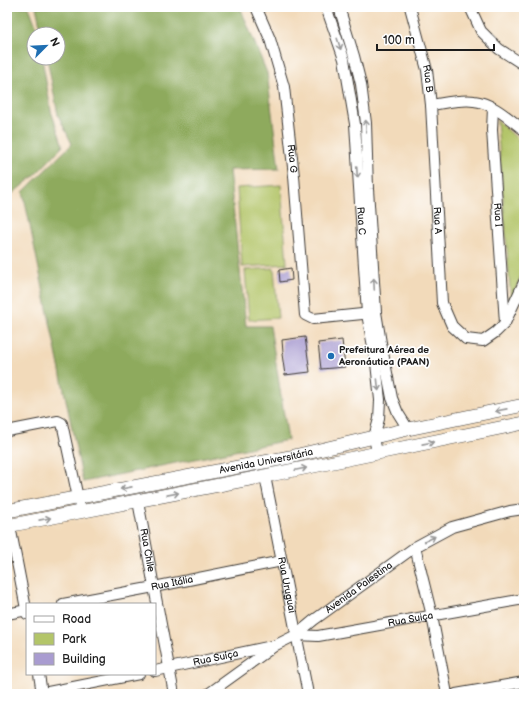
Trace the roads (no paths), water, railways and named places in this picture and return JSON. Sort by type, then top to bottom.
[{"type":"main road","name":"Avenida Universitária","points":[[7,511],[290,456],[348,444],[408,429],[524,405]]},
{"type":"main road","points":[[479,414],[477,423],[482,432]]},
{"type":"main road","name":"Avenida Universitária","points":[[8,526],[351,459],[524,423]]},
{"type":"main road","points":[[348,444],[351,459]]},
{"type":"street","name":"Rua G","points":[[256,7],[270,39],[284,87],[294,176],[305,315],[313,319],[371,313]]},
{"type":"street","name":"Rua C","points":[[326,7],[344,59],[355,124],[363,189],[371,313],[380,363],[379,419],[374,437]]},
{"type":"street","name":"Rua C","points":[[339,7],[361,84],[366,123],[363,189]]},
{"type":"street","name":"Rua B","points":[[410,7],[426,70],[431,105]]},
{"type":"street","points":[[470,7],[481,31],[499,49],[524,65]]},
{"type":"street","points":[[344,59],[354,56]]},
{"type":"street","points":[[431,105],[473,100],[483,102],[524,130]]},
{"type":"street","name":"Rua A","points":[[431,105],[442,303],[452,326],[466,339],[483,341],[496,332],[505,323],[524,282]]},
{"type":"street","name":"Rua I","points":[[493,108],[492,130],[505,323]]},
{"type":"street","name":"Rua C","points":[[380,363],[398,413],[408,429]]},
{"type":"street","points":[[380,400],[392,398]]},
{"type":"street","points":[[7,431],[58,420],[62,423],[81,512]]},
{"type":"street","points":[[374,437],[377,453]]},
{"type":"street","name":"Rua Uruguai","points":[[265,476],[308,694]]},
{"type":"street","name":"Rua Chile","points":[[138,501],[174,694]]},
{"type":"street","name":"Avenida Palestina","points":[[208,694],[276,645],[296,635],[314,620],[415,546],[452,528],[510,511],[524,509]]},
{"type":"street","points":[[8,526],[26,607]]},
{"type":"street","points":[[415,546],[432,616],[447,694]]},
{"type":"street","name":"Rua Itália","points":[[68,603],[282,561]]},
{"type":"street","name":"Rua Suiça","points":[[296,635],[318,636],[524,599]]},
{"type":"street","points":[[7,614],[26,612]]},
{"type":"street","name":"Rua Suíça","points":[[156,671],[276,645]]},
{"type":"street","points":[[39,675],[41,694],[134,675]]},
{"type":"street","points":[[456,694],[524,682]]},
{"type":"place","name":"Prefeitura Aérea de Aeronáutica (PAAN)","points":[[331,356]]}]
